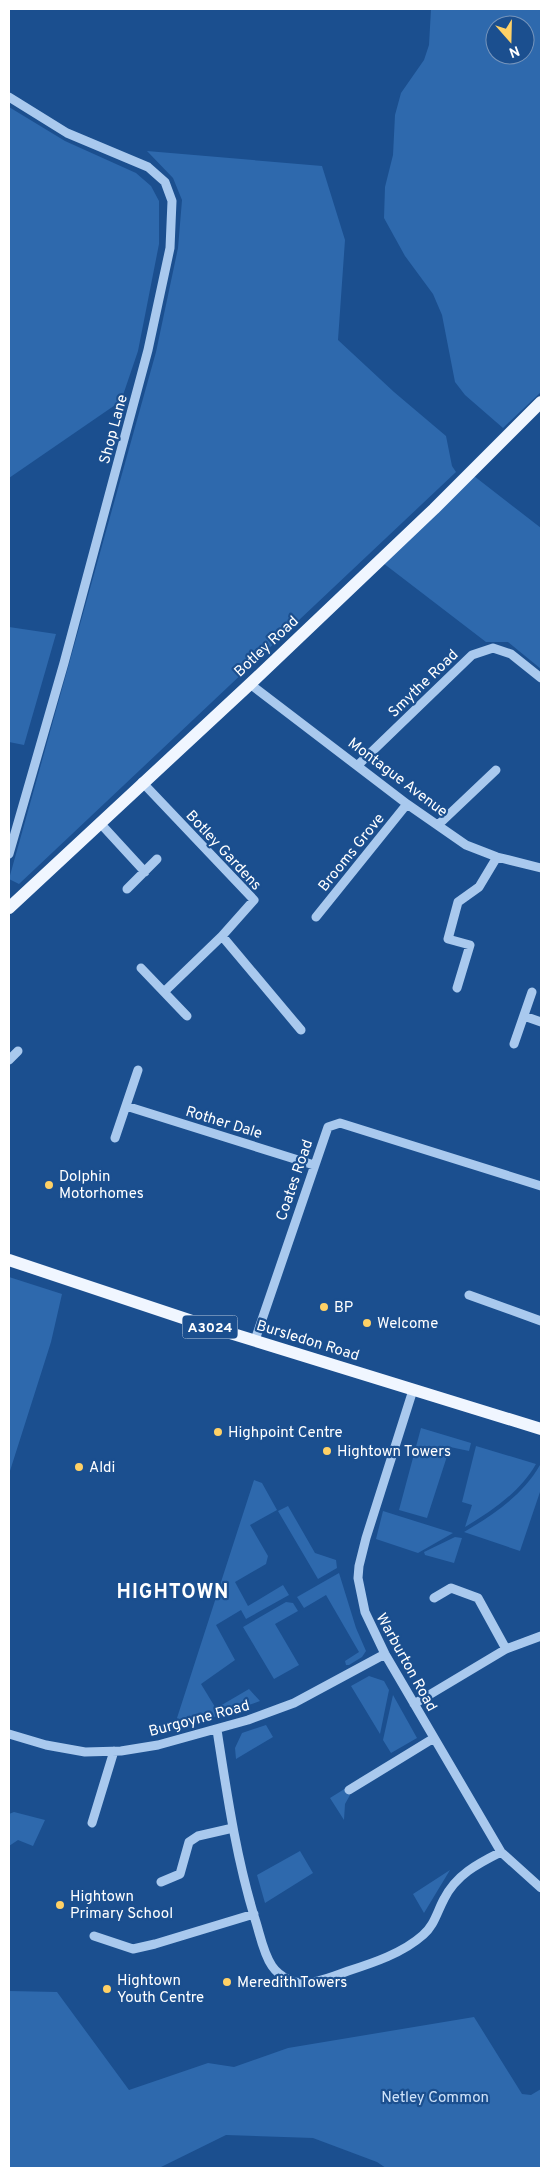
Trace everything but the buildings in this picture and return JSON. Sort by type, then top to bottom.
[{"type":"main road","name":"Botley Road","points":[[9,908],[142,782],[250,684],[434,509],[541,402]]},
{"type":"main road","name":"Bursledon Road","points":[[9,1260],[541,1430]]},
{"type":"street","name":"Shop Lane","points":[[9,97],[68,133],[148,167],[164,182],[172,200],[170,248],[148,350],[64,663],[9,854]]},
{"type":"street","name":"Smythe Road","points":[[358,765],[472,655],[493,648],[511,654],[541,678]]},
{"type":"street","name":"Montague Avenue","points":[[250,684],[407,804],[466,845],[497,857],[541,868]]},
{"type":"street","points":[[438,825],[496,770]]},
{"type":"street","name":"Botley Gardens","points":[[142,782],[254,900],[222,936],[165,991]]},
{"type":"street","name":"Brooms Grove","points":[[316,917],[407,804]]},
{"type":"street","points":[[100,823],[145,872]]},
{"type":"street","points":[[457,988],[470,945],[448,939],[458,902],[478,887],[497,857]]},
{"type":"street","points":[[127,890],[157,859]]},
{"type":"street","points":[[222,936],[301,1030]]},
{"type":"street","points":[[141,968],[165,991],[186,1016]]},
{"type":"street","points":[[514,1044],[532,992]]},
{"type":"street","points":[[524,1016],[541,1022]]},
{"type":"street","points":[[9,1060],[18,1051]]},
{"type":"street","points":[[115,1138],[138,1070]]},
{"type":"street","name":"Rother Dale","points":[[126,1106],[314,1165]]},
{"type":"street","name":"Coates Road","points":[[255,1340],[328,1127],[340,1123],[541,1186]]},
{"type":"street","points":[[469,1295],[541,1322]]},
{"type":"street","name":"Warburton Road","points":[[413,1390],[366,1538],[359,1566],[358,1578],[365,1612],[385,1654],[501,1852],[541,1888]]},
{"type":"street","points":[[434,1598],[451,1588],[478,1598],[506,1648]]},
{"type":"street","points":[[414,1704],[506,1648],[541,1636]]},
{"type":"street","name":"Burgoyne Road","points":[[9,1734],[46,1745],[85,1752],[114,1751],[158,1745],[217,1730],[294,1703],[385,1654]]},
{"type":"street","points":[[217,1730],[241,1872],[266,1954],[272,1966],[280,1975],[291,1981],[304,1983],[319,1981],[377,1962],[423,1936],[432,1926],[445,1897],[462,1875],[501,1852]]},
{"type":"street","points":[[348,1790],[434,1738]]},
{"type":"street","points":[[92,1823],[114,1751]]},
{"type":"street","points":[[161,1882],[180,1874],[189,1842],[198,1836],[233,1828]]},
{"type":"street","points":[[94,1936],[133,1949],[254,1914]]},
{"type":"green space","points":[[431,9],[541,9],[541,392],[503,428],[465,395],[455,382],[442,315],[433,294],[405,256],[384,218],[385,187],[393,155],[395,115],[401,93],[424,60],[429,45]]},
{"type":"green space","points":[[9,107],[65,141],[136,173],[151,186],[159,201],[159,244],[138,351],[121,401],[9,478]]},
{"type":"green space","points":[[147,151],[322,166],[345,240],[338,340],[394,392],[446,436],[452,466],[456,472],[19,884],[9,879],[156,352],[178,248],[182,200],[173,178]]},
{"type":"green space","points":[[474,476],[541,528],[541,669],[508,642],[486,642],[383,563]]},
{"type":"green space","points":[[9,627],[56,634],[24,745],[9,742]]},
{"type":"green space","points":[[9,1277],[62,1294],[51,1342],[9,1474]]},
{"type":"green space","points":[[421,1428],[471,1443],[469,1451],[450,1447],[427,1518],[399,1510]]},
{"type":"green space","points":[[476,1446],[536,1464],[522,1483],[505,1500],[465,1527],[472,1505],[462,1502]]},
{"type":"green space","points":[[540,1465],[541,1489],[520,1551],[464,1532],[486,1519],[516,1495]]},
{"type":"green space","points":[[254,1480],[262,1483],[277,1510],[250,1525],[268,1556],[266,1564],[235,1582],[248,1606],[283,1585],[289,1595],[246,1619],[241,1610],[216,1625],[235,1660],[201,1684],[215,1707],[249,1689],[260,1701],[221,1715],[184,1725],[177,1718]]},
{"type":"green space","points":[[288,1506],[315,1553],[336,1560],[337,1568],[318,1579],[278,1511]]},
{"type":"green space","points":[[383,1511],[453,1533],[418,1553],[376,1539]]},
{"type":"green space","points":[[455,1537],[462,1538],[454,1563],[425,1555],[424,1552]]},
{"type":"green space","points":[[339,1573],[356,1628],[366,1651],[362,1657],[349,1665],[346,1665],[345,1661],[359,1652],[326,1595],[304,1608],[297,1597]]},
{"type":"green space","points":[[286,1602],[293,1603],[298,1611],[275,1624],[299,1665],[274,1679],[243,1627]]},
{"type":"green space","points":[[369,1676],[384,1681],[389,1690],[380,1734],[351,1686]]},
{"type":"green space","points":[[393,1695],[417,1738],[391,1753],[383,1740]]},
{"type":"green space","points":[[266,1725],[273,1737],[236,1759],[235,1748],[242,1733]]},
{"type":"green space","points":[[346,1788],[350,1795],[345,1804],[344,1820],[330,1798]]},
{"type":"green space","points":[[14,1812],[45,1820],[33,1846],[18,1840],[9,1846],[9,1814]]},
{"type":"green space","points":[[300,1851],[313,1873],[265,1903],[257,1875]]},
{"type":"green space","points":[[450,1870],[424,1913],[413,1894]]},
{"type":"green space","name":"Netley Common","points":[[9,1991],[57,1992],[129,2090],[208,2063],[234,2067],[288,2048],[474,2017],[522,2094],[531,2095],[541,2089],[541,2168],[386,2168],[377,2162],[313,2138],[226,2135],[159,2168],[9,2168]]},
{"type":"place","name":"Dolphin Motorhomes","points":[[49,1185]]},
{"type":"place","name":"BP","points":[[324,1307]]},
{"type":"place","name":"Welcome","points":[[367,1323]]},
{"type":"place","name":"Highpoint Centre","points":[[218,1432]]},
{"type":"place","name":"Hightown Towers","points":[[327,1451]]},
{"type":"place","name":"Aldi","points":[[79,1467]]},
{"type":"place","name":"Hightown Primary School","points":[[60,1905]]},
{"type":"place","name":"Meredith Towers","points":[[227,1982]]},
{"type":"place","name":"Hightown Youth Centre","points":[[107,1989]]},
{"type":"district","name":"HIGHTOWN","points":[[173,1591]]}]
